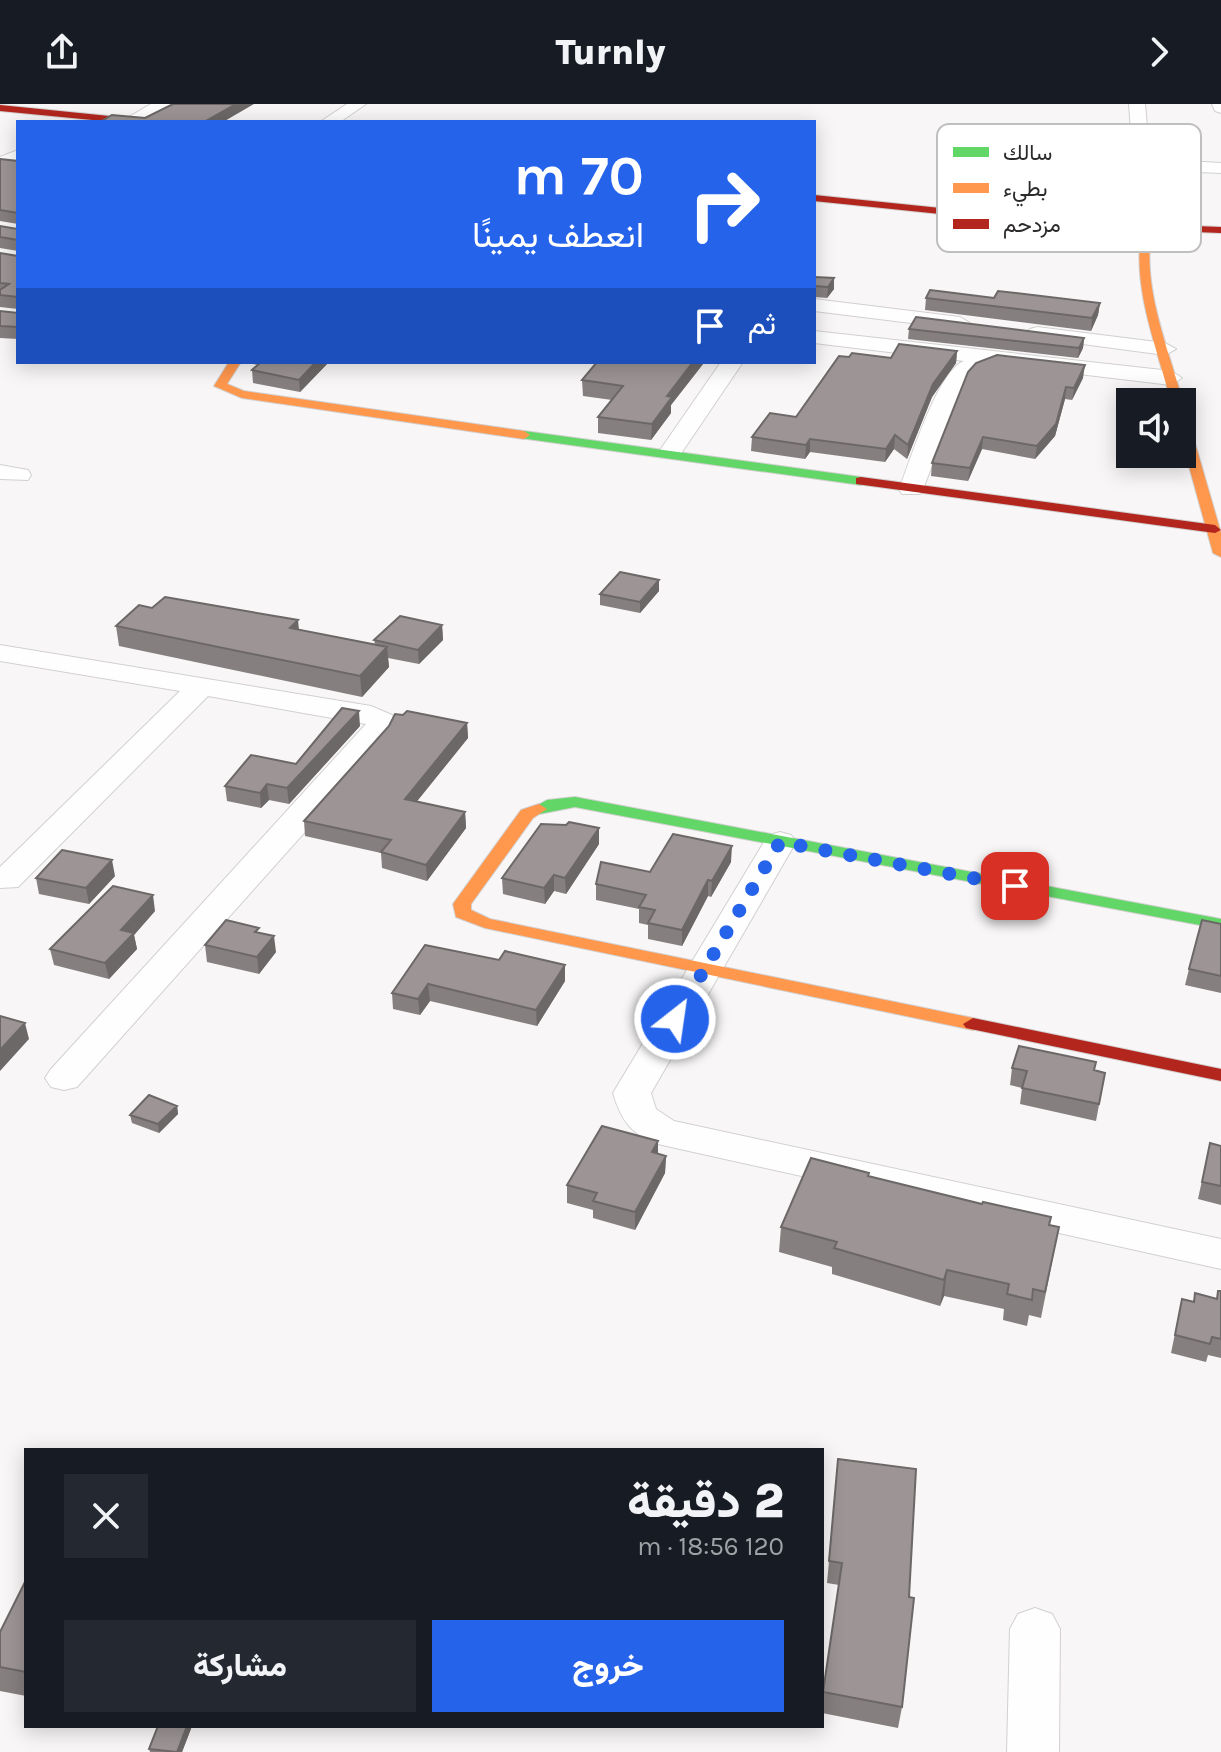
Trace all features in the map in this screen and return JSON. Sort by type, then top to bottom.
[{"type":"street","points":[[132,120],[163,104]]},
{"type":"street","points":[[331,120],[358,104]]},
{"type":"street","points":[[1137,104],[1139,124]]},
{"type":"street","points":[[0,108],[83,120]]},
{"type":"street","points":[[1201,167],[1221,168]]},
{"type":"street","points":[[816,198],[937,209]]},
{"type":"street","points":[[1201,230],[1221,230]]},
{"type":"street","points":[[1142,252],[1143,267],[1174,388]]},
{"type":"street","points":[[816,305],[982,326]]},
{"type":"street","points":[[1012,330],[1165,349]]},
{"type":"street","points":[[816,337],[1171,378]]},
{"type":"street","points":[[911,489],[954,381],[965,368],[992,358]]},
{"type":"street","points":[[234,364],[220,386],[242,394],[1215,529]]},
{"type":"street","points":[[670,453],[731,364]]},
{"type":"street","points":[[1196,466],[1221,555]]},
{"type":"street","points":[[0,653],[371,715],[382,721],[369,743],[64,1078]]},
{"type":"street","points":[[6,880],[202,686]]},
{"type":"street","points":[[1221,924],[575,802],[553,804],[527,814],[462,904],[462,913],[470,919],[704,970],[978,1022],[1221,1075]]},
{"type":"street","points":[[780,842],[632,1093],[639,1116],[662,1132],[1221,1254]]},
{"type":"street","points":[[1033,1752],[1035,1629]]},
{"type":"building","points":[[173,104],[236,104],[208,120],[103,120],[112,115],[145,118]]},
{"type":"building","points":[[0,159],[16,161],[16,213],[0,210]]},
{"type":"building","points":[[0,226],[16,229],[16,240],[0,237]]},
{"type":"building","points":[[0,253],[16,256],[16,297],[0,295],[0,290],[9,284],[0,283]]},
{"type":"building","points":[[816,277],[834,278],[828,287],[816,286]]},
{"type":"building","points":[[930,290],[994,298],[998,291],[1100,303],[1092,318],[926,298]]},
{"type":"building","points":[[0,311],[16,313],[16,327],[0,326]]},
{"type":"building","points":[[916,317],[1084,338],[1079,348],[909,329]]},
{"type":"building","points":[[899,344],[957,351],[933,384],[908,445],[895,435],[886,449],[810,439],[806,445],[752,437],[770,413],[796,417],[839,356],[849,357],[852,353],[891,358]]},
{"type":"building","points":[[997,355],[1085,365],[1074,388],[1066,387],[1056,424],[1037,446],[983,437],[970,468],[932,463],[968,372],[976,363]]},
{"type":"building","points":[[259,364],[314,364],[299,380],[252,370]]},
{"type":"building","points":[[595,364],[691,364],[667,396],[672,397],[652,424],[598,417],[623,386],[582,380]]},
{"type":"building","points":[[620,572],[659,580],[640,602],[600,594]]},
{"type":"building","points":[[165,597],[298,620],[290,628],[387,647],[360,676],[116,626],[139,605],[152,608]]},
{"type":"building","points":[[400,616],[442,625],[418,650],[374,640]]},
{"type":"building","points":[[342,708],[359,711],[287,788],[267,784],[260,793],[225,786],[251,755],[296,764]]},
{"type":"building","points":[[407,711],[467,723],[405,799],[465,812],[426,865],[381,852],[391,840],[304,821],[389,726],[395,714],[403,715]]},
{"type":"building","points":[[569,822],[599,828],[565,878],[554,875],[544,888],[502,878],[541,824],[566,825]]},
{"type":"building","points":[[673,834],[732,846],[712,881],[708,880],[682,930],[648,923],[655,910],[639,907],[646,895],[596,884],[601,862],[650,872]]},
{"type":"building","points":[[62,850],[112,860],[86,888],[36,878]]},
{"type":"building","points":[[113,886],[153,895],[121,930],[134,933],[105,963],[50,949]]},
{"type":"building","points":[[226,920],[259,928],[255,932],[274,936],[257,957],[205,945]]},
{"type":"building","points":[[1202,920],[1221,924],[1221,976],[1189,969]]},
{"type":"building","points":[[425,945],[499,960],[505,951],[565,965],[536,1010],[428,984],[418,999],[392,993]]},
{"type":"building","points":[[0,1016],[25,1023],[0,1050]]},
{"type":"building","points":[[1019,1046],[1096,1062],[1094,1070],[1105,1073],[1099,1104],[1022,1088],[1027,1071],[1012,1068]]},
{"type":"building","points":[[149,1095],[177,1106],[158,1124],[130,1115]]},
{"type":"building","points":[[602,1126],[658,1141],[652,1152],[666,1156],[635,1212],[593,1201],[597,1193],[567,1185]]},
{"type":"building","points":[[1210,1143],[1221,1146],[1221,1186],[1202,1182]]},
{"type":"building","points":[[811,1158],[869,1173],[868,1176],[1051,1217],[1049,1225],[1059,1227],[1045,1292],[1033,1289],[1032,1300],[1007,1294],[1009,1284],[947,1270],[944,1280],[834,1248],[837,1242],[781,1227]]},
{"type":"building","points":[[1218,1291],[1221,1291],[1221,1339],[1212,1337],[1210,1344],[1175,1335],[1182,1299],[1194,1302],[1195,1293],[1217,1299]]},
{"type":"building","points":[[838,1459],[916,1469],[909,1597],[914,1598],[902,1707],[824,1692],[842,1563],[829,1561]]},
{"type":"building","points":[[24,1584],[24,1672],[0,1667],[0,1632]]},
{"type":"building","points":[[157,1728],[186,1728],[177,1752],[149,1749]]},
{"type":"traffic: fast","points":[[524,435],[861,481]]},
{"type":"traffic: fast","points":[[539,809],[575,802],[1221,924]]},
{"type":"traffic: slow","points":[[1144,252],[1148,289],[1173,388]]},
{"type":"traffic: slow","points":[[234,364],[220,386],[242,394],[524,435]]},
{"type":"traffic: slow","points":[[1196,468],[1220,553]]},
{"type":"traffic: slow","points":[[539,809],[527,814],[462,904],[462,913],[485,923],[973,1024]]},
{"type":"traffic: jam","points":[[0,108],[119,120]]},
{"type":"traffic: jam","points":[[816,198],[937,211]]},
{"type":"traffic: jam","points":[[1201,229],[1221,230]]},
{"type":"traffic: jam","points":[[861,481],[1215,529]]},
{"type":"traffic: jam","points":[[973,1024],[1221,1075]]},
{"type":"route","points":[[675,1019],[780,842],[1015,886]]}]
